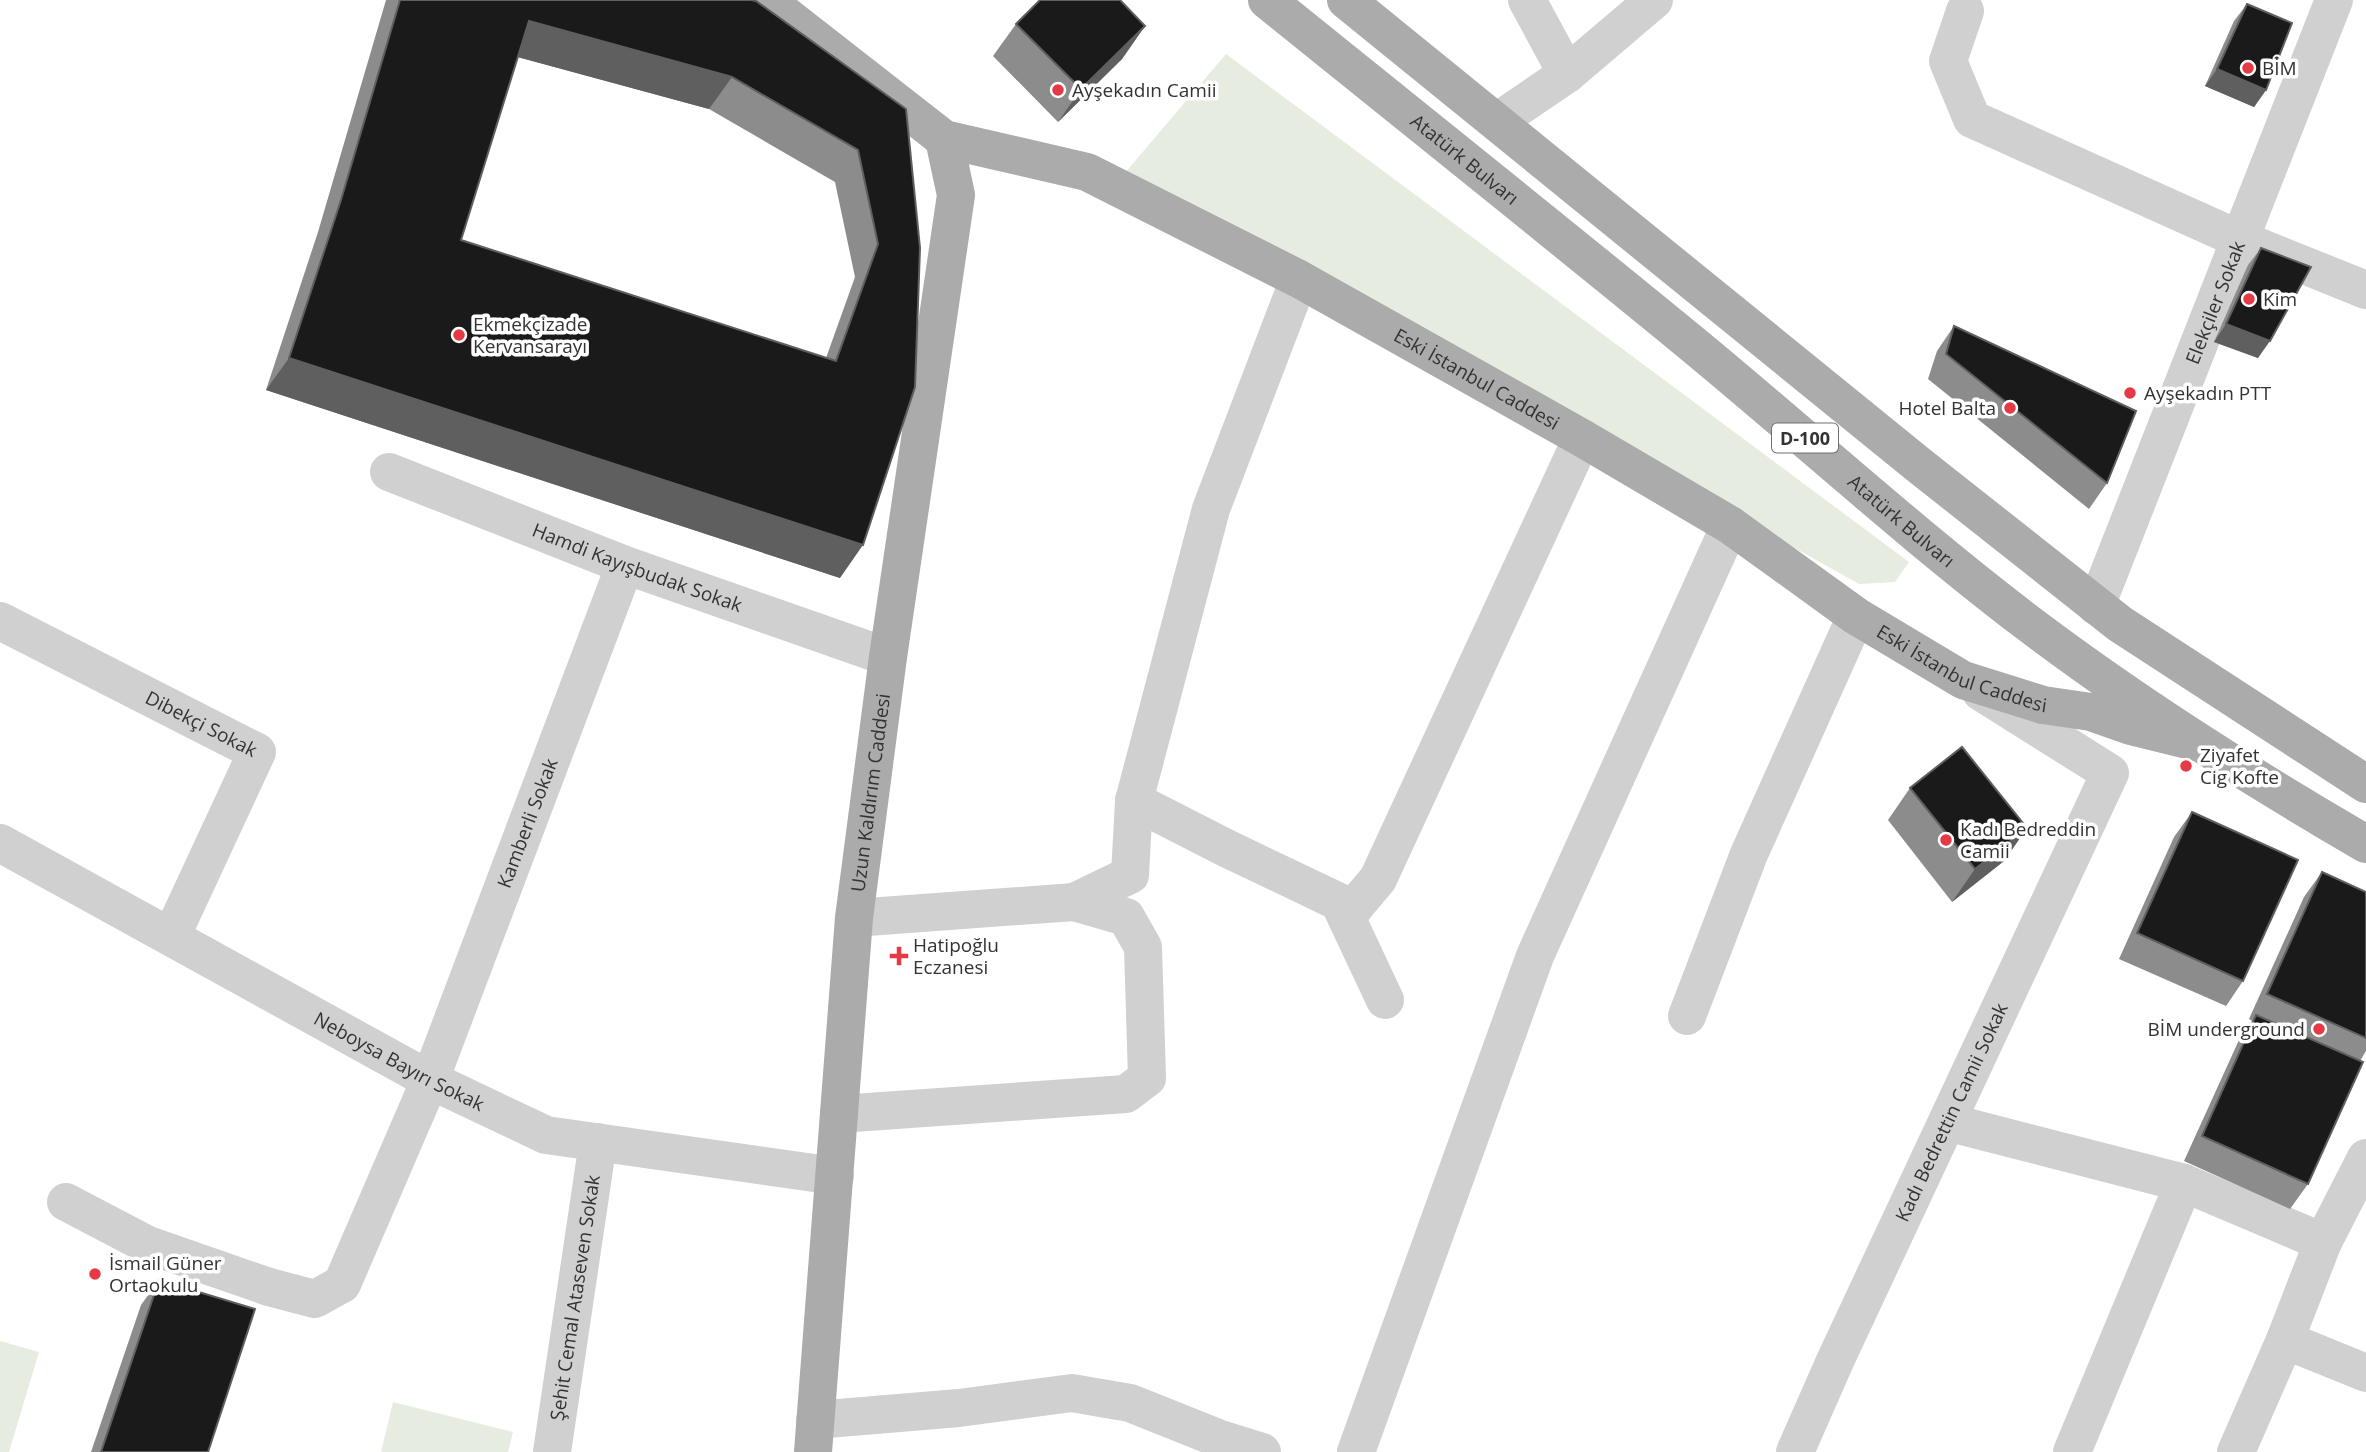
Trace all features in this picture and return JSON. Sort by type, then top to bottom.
[{"type":"main road","name":"Eski İstanbul Caddesi","points":[[766,0],[944,139],[1087,172],[1299,279],[1582,438],[1730,525],[1856,617],[1963,680],[2043,705],[2091,712],[2131,726],[2196,742]]},
{"type":"main road","name":"Atatürk Bulvarı","points":[[1267,0],[1690,342],[1934,548],[2089,669],[2196,742],[2366,844]]},
{"type":"main road","name":"D-100","points":[[1346,0],[2096,606],[2218,690],[2366,784]]},
{"type":"main road","name":"Uzun Kaldırım Caddesi","points":[[814,1436],[854,918],[888,657],[956,195],[944,139]]},
{"type":"street","points":[[1527,0],[1567,74]]},
{"type":"street","points":[[1498,121],[1567,74],[1654,0]]},
{"type":"street","name":"Elekçiler Sokak","points":[[2096,606],[2334,0]]},
{"type":"street","points":[[1961,4],[1948,61],[1972,119],[2239,239],[2366,290]]},
{"type":"street","points":[[1074,902],[1130,875],[1134,801],[1210,509],[1299,279]]},
{"type":"street","points":[[1346,917],[1378,879],[1582,438]]},
{"type":"street","name":"Hamdi Kayışbudak Sokak","points":[[389,472],[625,565],[888,657]]},
{"type":"street","points":[[1356,1452],[1535,956],[1730,525]]},
{"type":"street","name":"Kamberli Sokak","points":[[66,1202],[148,1245],[269,1287],[315,1299],[342,1284],[430,1080],[625,565]]},
{"type":"street","points":[[1687,1016],[1749,854],[1856,617]]},
{"type":"street","name":"Dibekçi Sokak","points":[[0,621],[257,752],[171,937]]},
{"type":"street","name":"Kadı Bedrettin Camii Sokak","points":[[1795,1452],[2110,773],[1963,680]]},
{"type":"street","points":[[1134,801],[1339,902],[1385,1000]]},
{"type":"street","name":"Neboysa Bayırı Sokak","points":[[0,843],[430,1080],[546,1135],[835,1176]]},
{"type":"street","points":[[839,1114],[1126,1094],[1147,1078],[1143,947],[1126,917],[1074,902],[854,918]]},
{"type":"street","points":[[1947,1122],[2184,1183],[2323,1242]]},
{"type":"street","name":"Şehit Cemal Ataseven Sokak","points":[[552,1452],[598,1142]]},
{"type":"street","points":[[2236,1452],[2285,1340],[2323,1242],[2366,1159]]},
{"type":"street","points":[[2072,1452],[2184,1183]]},
{"type":"street","points":[[2285,1340],[2366,1373]]},
{"type":"street","points":[[814,1436],[959,1408],[1072,1393],[1130,1403],[1220,1439],[1262,1452]]},
{"type":"shaded area","points":[[1226,54],[1909,562],[1895,582],[1859,584],[1124,174]]},
{"type":"shaded area","points":[[0,1341],[39,1352],[9,1452],[0,1452]]},
{"type":"shaded area","points":[[393,1402],[513,1432],[508,1452],[381,1452]]},
{"type":"building","name":"Ekmekçizade Kervansarayı","points":[[400,0],[756,1],[906,109],[920,248],[915,387],[863,545],[289,358],[341,200]],"holes":[[[529,21],[732,77],[858,150],[878,244],[836,361],[461,240]]]},
{"type":"building","points":[[1040,0],[1120,0],[1145,26],[1081,89],[1016,24]]},
{"type":"building","points":[[2247,4],[2292,23],[2266,90],[2217,69]]},
{"type":"building","points":[[2261,248],[2311,267],[2270,341],[2226,324]]},
{"type":"building","points":[[1954,326],[2136,411],[2107,483],[1946,354]]},
{"type":"building","points":[[1962,747],[2027,828],[1975,869],[1910,788]]},
{"type":"building","points":[[2192,812],[2298,860],[2243,981],[2137,933]]},
{"type":"building","points":[[2322,872],[2366,892],[2366,1038],[2267,994]]},
{"type":"building","points":[[2256,1015],[2363,1062],[2308,1184],[2202,1136]]},
{"type":"building","points":[[159,1280],[255,1309],[208,1452],[101,1452]]},
{"type":"place","name":"BİM","points":[[2248,68]]},
{"type":"place","name":"Ayşekadın Camii","points":[[1058,90]]},
{"type":"place","name":"Kim","points":[[2249,299]]},
{"type":"place","name":"Ekmekçizade Kervansarayı","points":[[459,335]]},
{"type":"place","name":"Ayşekadın PTT","points":[[2130,393]]},
{"type":"place","name":"Hotel Balta","points":[[2010,408]]},
{"type":"place","name":"Ziyafet Cig Kofte","points":[[2186,766]]},
{"type":"place","name":"Kadı Bedreddin Camii","points":[[1946,840]]},
{"type":"place","name":"Hatipoğlu Eczanesi","points":[[899,956]]},
{"type":"place","name":"BİM underground","points":[[2319,1029]]},
{"type":"place","name":"İsmail Güner Ortaokulu","points":[[95,1274]]}]
